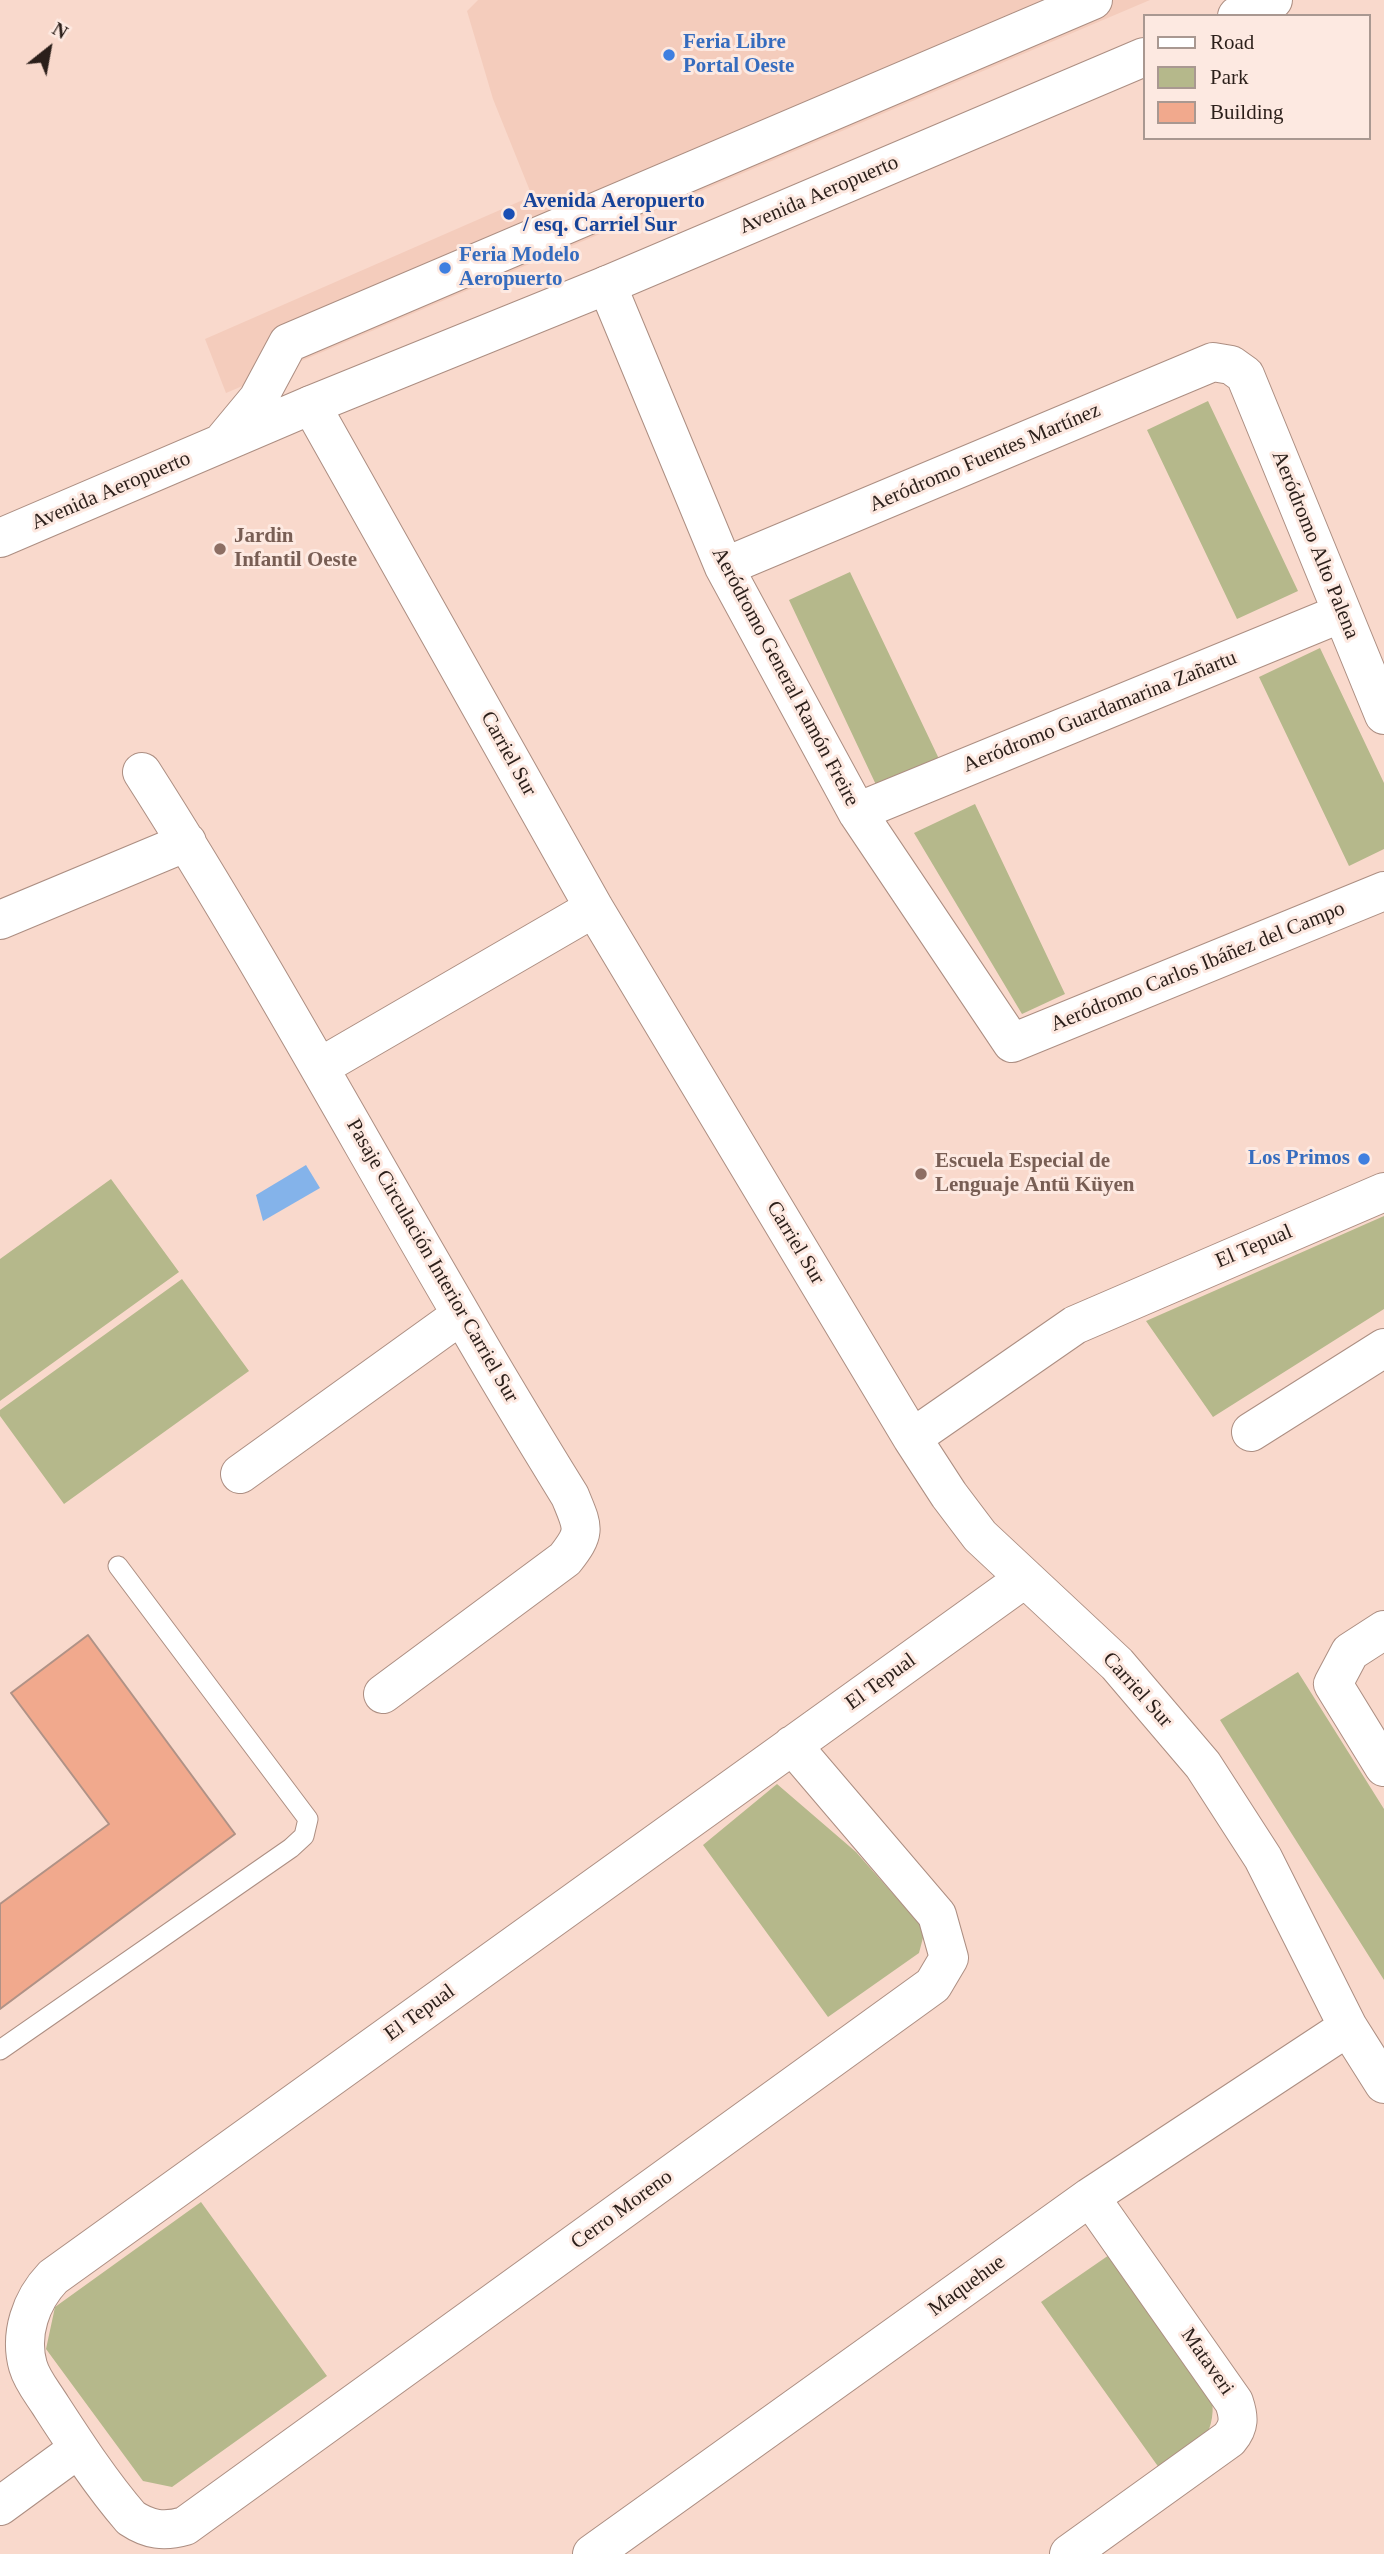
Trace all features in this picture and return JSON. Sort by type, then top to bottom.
[{"type":"street","points":[[288,343],[1093,0]]},
{"type":"street","points":[[1242,14],[1273,0]]},
{"type":"street","name":"Avenida Aeropuerto","points":[[0,538],[1142,58]]},
{"type":"street","name":"Aeródromo General Ramón Freire","points":[[607,285],[724,567],[857,812],[1012,1043]]},
{"type":"street","name":"Carriel Sur","points":[[288,343],[311,405],[594,908],[912,1438],[966,1520],[1024,1580],[1117,1664],[1203,1765],[1263,1858],[1348,2027],[1384,2084]]},
{"type":"street","name":"Avenida Aeropuerto","points":[[221,444],[258,399],[288,343]]},
{"type":"street","name":"Aeródromo Fuentes Martínez","points":[[724,567],[1213,362],[1231,365],[1245,375]]},
{"type":"street","name":"Aeródromo Alto Palena","points":[[1245,375],[1384,715]]},
{"type":"street","name":"Aeródromo Guardamarina Zañartu","points":[[857,812],[1342,613]]},
{"type":"street","name":"Pasaje Circulación Interior Carriel Sur","points":[[142,772],[187,842],[320,1068],[461,1315],[569,1496],[580,1520],[580,1539],[565,1559],[383,1694]]},
{"type":"street","points":[[0,920],[187,842]]},
{"type":"street","name":"Aeródromo Carlos Ibáñez del Campo","points":[[1012,1043],[1384,891]]},
{"type":"street","points":[[320,1068],[594,908]]},
{"type":"street","name":"El Tepual","points":[[912,1438],[1086,1319],[1384,1192]]},
{"type":"street","points":[[240,1474],[461,1315]]},
{"type":"street","points":[[1251,1432],[1384,1348]]},
{"type":"street","name":"El Tepual","points":[[78,2449],[32,2376],[26,2351],[27,2326],[32,2307],[53,2277],[1024,1580]]},
{"type":"street","points":[[1384,1630],[1350,1653],[1334,1684],[1384,1768]]},
{"type":"street","name":"Cerro Moreno","points":[[78,2449],[131,2518],[156,2530],[185,2526],[933,1985],[949,1958],[937,1916],[792,1745]]},
{"type":"street","name":"Maquehue","points":[[592,2554],[1090,2197],[1348,2027]]},
{"type":"street","name":"Mataveri","points":[[1069,2554],[1228,2439],[1236,2430],[1239,2418],[1234,2402],[1090,2197]]},
{"type":"street","points":[[0,2506],[78,2449]]},
{"type":"lane","points":[[0,2050],[291,1848],[304,1836],[308,1819],[118,1566]]},
{"type":"shaded area","points":[[478,0],[1150,0],[226,393],[205,339],[532,196],[493,99],[467,11]]},
{"type":"green space","points":[[1208,401],[1298,591],[1237,619],[1147,430]]},
{"type":"green space","points":[[850,572],[940,761],[878,789],[789,600]]},
{"type":"green space","points":[[1320,648],[1384,783],[1384,849],[1349,866],[1259,677]]},
{"type":"green space","points":[[975,804],[1065,994],[1022,1014],[914,833]]},
{"type":"green space","points":[[111,1179],[179,1272],[0,1401],[0,1259]]},
{"type":"green space","points":[[1384,1216],[1384,1309],[1213,1417],[1146,1321]]},
{"type":"green space","points":[[182,1279],[249,1371],[64,1504],[0,1416],[0,1410]]},
{"type":"green space","points":[[1298,1672],[1384,1809],[1384,1980],[1220,1720]]},
{"type":"green space","points":[[777,1784],[856,1852],[925,1930],[919,1953],[828,2017],[703,1845]]},
{"type":"green space","points":[[201,2202],[327,2376],[172,2487],[143,2481],[46,2349],[55,2307]]},
{"type":"green space","points":[[1112,2253],[1212,2396],[1213,2411],[1207,2434],[1193,2450],[1162,2472],[1041,2302]]},
{"type":"water","points":[[306,1165],[320,1188],[263,1221],[256,1195]]},
{"type":"building","points":[[88,1635],[235,1834],[0,2009],[0,1904],[109,1824],[11,1693]]},
{"type":"place","name":"Feria Libre Portal Oeste","points":[[669,55]]},
{"type":"place","name":"Avenida Aeropuerto / esq. Carriel Sur","points":[[509,214]]},
{"type":"place","name":"Feria Modelo Aeropuerto","points":[[445,268]]},
{"type":"place","name":"Jardin Infantil Oeste","points":[[220,549]]},
{"type":"place","name":"Los Primos","points":[[1364,1159]]},
{"type":"place","name":"Escuela Especial de Lenguaje Antü Küyen","points":[[921,1174]]}]
